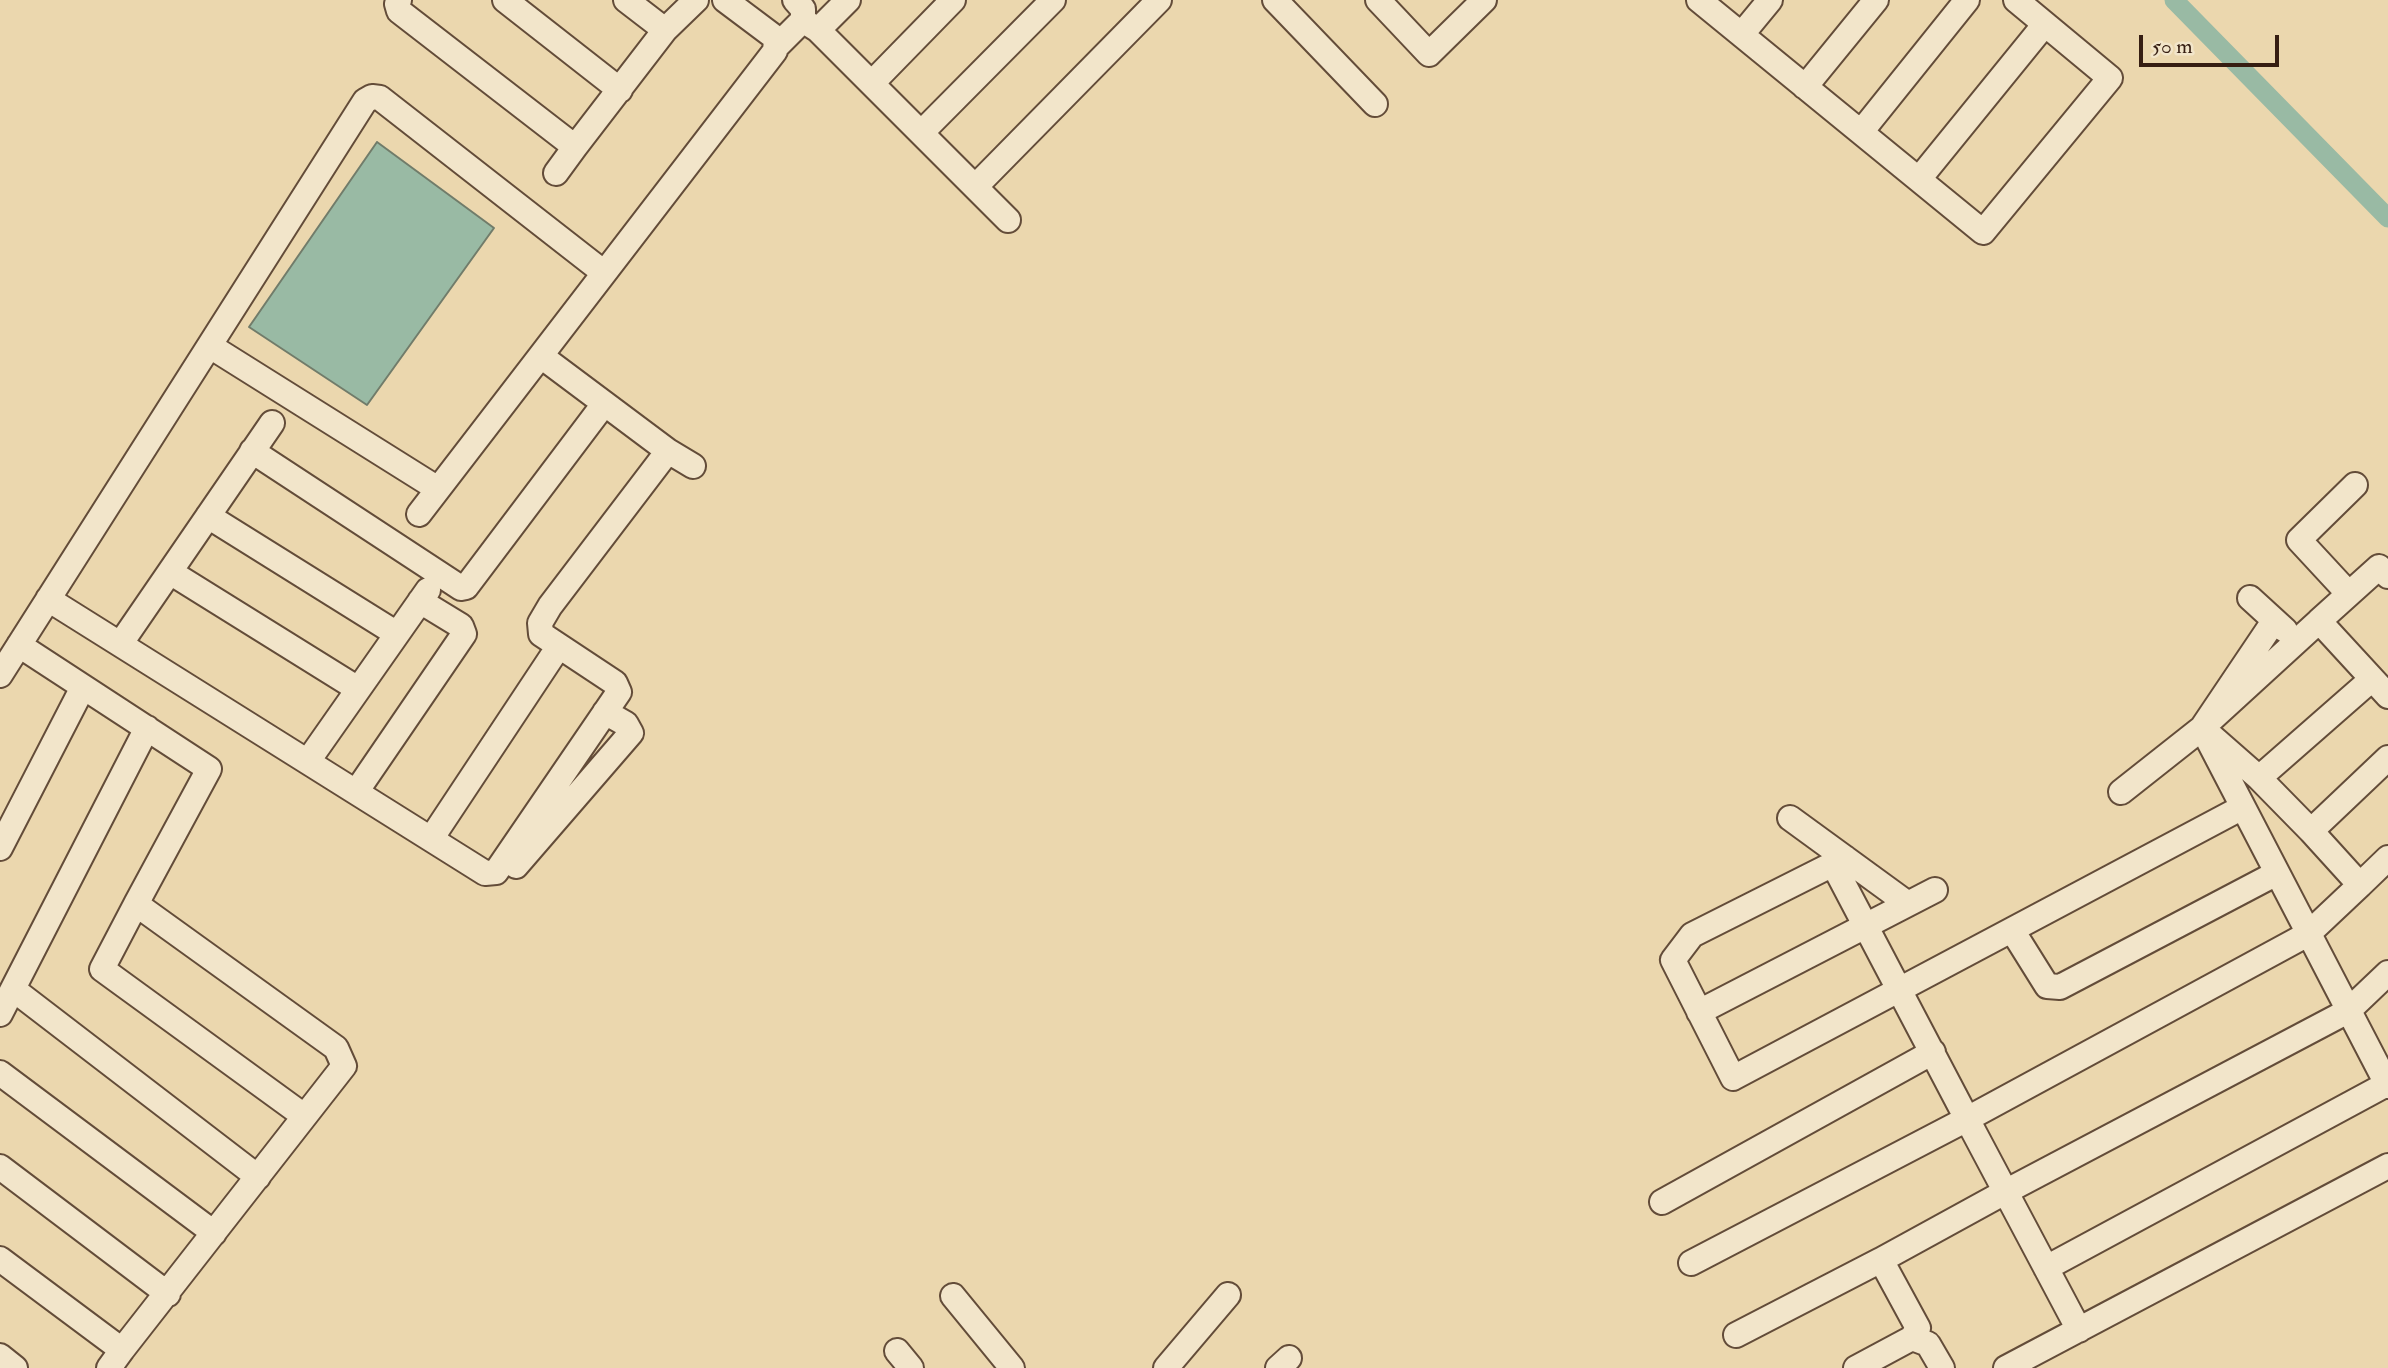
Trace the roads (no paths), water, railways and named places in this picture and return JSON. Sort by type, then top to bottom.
[{"type":"street","points":[[399,0],[399,11],[575,147]]},
{"type":"street","points":[[505,0],[620,90]]},
{"type":"street","points":[[625,0],[665,30]]},
{"type":"street","points":[[556,173],[665,30],[696,0]]},
{"type":"street","points":[[419,514],[777,46],[805,17],[848,0]]},
{"type":"street","points":[[872,83],[953,0]]},
{"type":"street","points":[[921,133],[1053,0]]},
{"type":"street","points":[[975,187],[1159,0]]},
{"type":"street","points":[[1275,0],[1375,104]]},
{"type":"street","points":[[1378,0],[1429,54],[1483,0]]},
{"type":"street","points":[[1699,0],[1983,232],[2110,78],[2016,0]]},
{"type":"street","points":[[1742,34],[1770,0]]},
{"type":"street","points":[[1805,87],[1876,0]]},
{"type":"street","points":[[1861,132],[1967,0]]},
{"type":"street","points":[[728,1],[773,36],[777,46]]},
{"type":"street","points":[[805,17],[1008,220]]},
{"type":"street","points":[[1919,179],[2045,24]]},
{"type":"street","points":[[0,675],[359,110],[372,97],[380,98],[603,272]]},
{"type":"street","points":[[210,346],[438,489]]},
{"type":"street","points":[[541,356],[668,451],[693,466]]},
{"type":"street","points":[[252,451],[438,575],[457,587],[466,587],[604,404]]},
{"type":"street","points":[[121,643],[272,423]]},
{"type":"street","points":[[48,599],[485,873],[495,872],[619,692],[615,683],[541,634],[540,623],[550,606],[668,451]]},
{"type":"street","points":[[2349,594],[2300,540],[2355,485]]},
{"type":"street","points":[[208,516],[397,634]]},
{"type":"street","points":[[2121,792],[2202,728],[2379,567],[2388,576]]},
{"type":"street","points":[[170,572],[358,689]]},
{"type":"street","points":[[308,761],[438,575]]},
{"type":"street","points":[[2250,598],[2298,642]]},
{"type":"street","points":[[356,792],[464,634],[461,626],[420,601]]},
{"type":"street","points":[[2202,728],[2274,621]]},
{"type":"street","points":[[2259,778],[2380,687],[2319,621]]},
{"type":"street","points":[[19,645],[209,769],[102,969],[304,1116]]},
{"type":"street","points":[[431,839],[559,646]]},
{"type":"street","points":[[0,848],[83,687]]},
{"type":"street","points":[[0,1014],[147,728]]},
{"type":"street","points":[[2202,728],[2259,778],[2360,885]]},
{"type":"street","points":[[2046,1268],[2388,1085],[2202,728]]},
{"type":"street","points":[[2311,831],[2388,758]]},
{"type":"street","points":[[1839,861],[1692,935],[1673,960],[1733,1079],[2243,807]]},
{"type":"street","points":[[1790,818],[1839,861],[1908,904]]},
{"type":"street","points":[[1691,1263],[1967,1119],[2308,934],[2388,858]]},
{"type":"street","points":[[1839,861],[1866,926],[2078,1331]]},
{"type":"street","points":[[2012,930],[2047,986],[2060,987],[2277,873]]},
{"type":"street","points":[[1699,1012],[1935,890]]},
{"type":"street","points":[[0,1259],[116,1359],[344,1066],[336,1048],[136,904]]},
{"type":"street","points":[[1736,1335],[2348,1011],[2385,983]]},
{"type":"street","points":[[13,989],[258,1177]]},
{"type":"street","points":[[1662,1202],[1933,1052]]},
{"type":"street","points":[[0,1073],[214,1233]]},
{"type":"street","points":[[2006,1368],[2388,1166]]},
{"type":"street","points":[[0,1167],[168,1293]]},
{"type":"street","points":[[1856,1368],[1912,1338],[1918,1328],[1881,1260]]},
{"type":"street","points":[[1166,1368],[1228,1295]]},
{"type":"street","points":[[954,1296],[1012,1368]]},
{"type":"street","points":[[1912,1338],[1927,1344],[1942,1368]]},
{"type":"street","points":[[0,1356],[15,1368]]},
{"type":"waterway","points":[[2174,0],[2388,218]]}]
